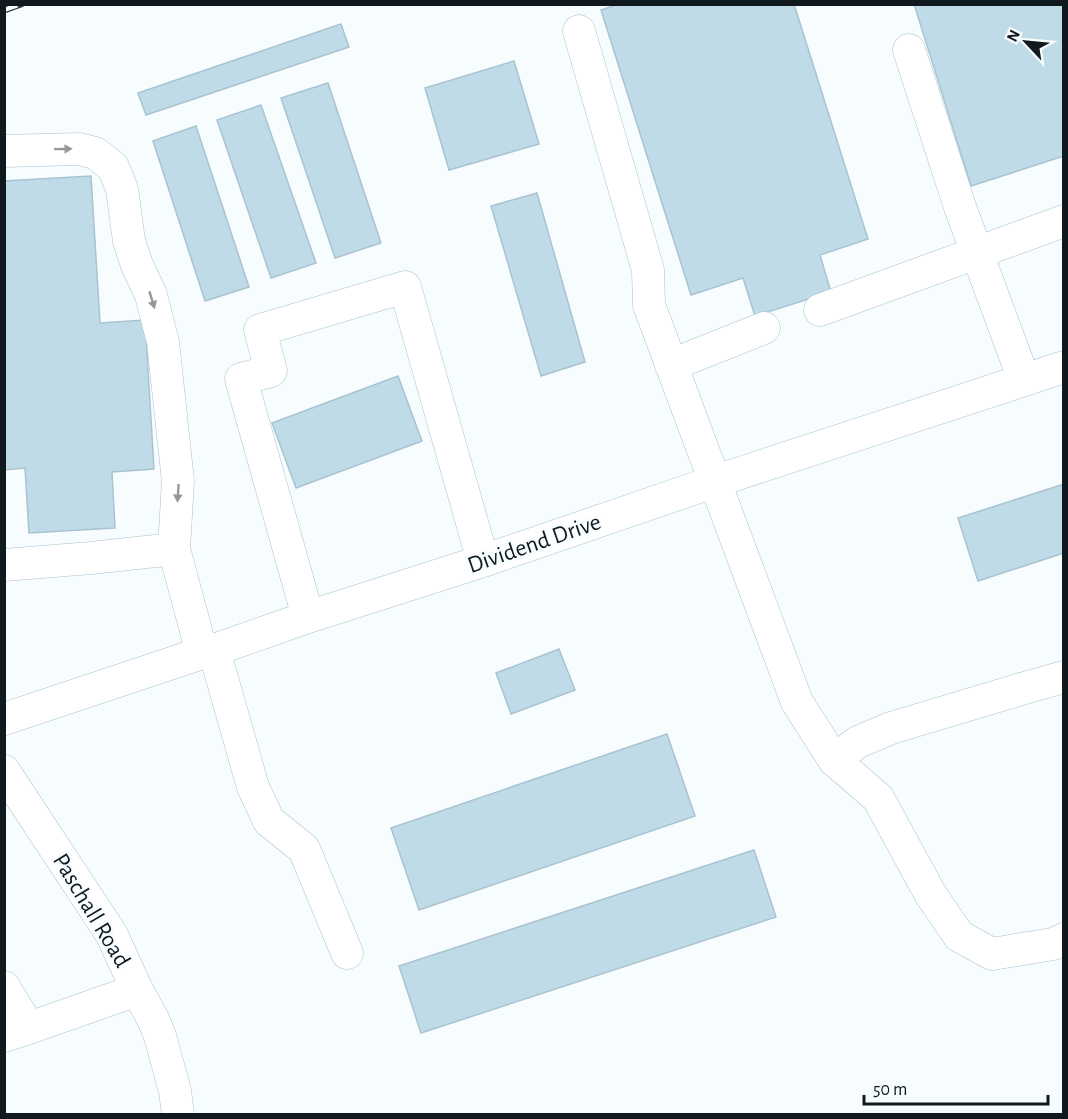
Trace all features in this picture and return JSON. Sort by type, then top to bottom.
[{"type":"street","points":[[579,31],[648,270],[649,305],[797,702],[834,760],[878,798],[931,895],[959,936],[992,954],[1053,944],[1064,939]]},
{"type":"street","points":[[909,50],[960,207],[1024,380]]},
{"type":"street","points":[[4,151],[79,148],[95,153],[113,167],[122,189],[129,241],[151,295],[163,342],[178,481],[174,549],[253,788],[269,821],[304,849],[346,953]]},
{"type":"street","points":[[820,310],[1064,221]]},
{"type":"street","points":[[308,617],[241,379],[272,370],[260,330],[405,287],[483,561]]},
{"type":"street","points":[[671,365],[764,328]]},
{"type":"street","name":"Dividend Drive","points":[[4,719],[1064,367]]},
{"type":"street","points":[[4,565],[174,549]]},
{"type":"street","points":[[834,760],[858,742],[891,728],[1064,677]]},
{"type":"street","name":"Paschall Road","points":[[4,771],[112,935],[160,1036],[177,1103]]},
{"type":"street","points":[[4,987],[17,1032],[137,990]]},
{"type":"building","points":[[619,4],[794,4],[868,239],[820,255],[831,292],[755,316],[743,278],[691,295],[601,10]]},
{"type":"building","points":[[914,4],[1064,4],[1064,156],[971,186]]},
{"type":"building","points":[[341,24],[349,47],[146,115],[138,93]]},
{"type":"building","points":[[514,61],[539,144],[449,170],[425,88]]},
{"type":"building","points":[[328,83],[381,243],[335,258],[281,98]]},
{"type":"building","points":[[261,105],[316,263],[271,278],[217,120]]},
{"type":"building","points":[[196,126],[249,287],[205,301],[153,141]]},
{"type":"building","points":[[91,176],[100,323],[145,320],[154,469],[112,472],[115,528],[29,533],[25,468],[4,470],[4,181]]},
{"type":"building","points":[[537,193],[585,362],[541,376],[491,206]]},
{"type":"building","points":[[398,376],[422,441],[296,488],[272,423]]},
{"type":"building","points":[[1064,484],[1064,553],[978,581],[958,518]]},
{"type":"building","points":[[559,649],[575,690],[511,714],[496,673]]},
{"type":"building","points":[[667,734],[695,816],[419,910],[391,828]]},
{"type":"building","points":[[754,850],[776,917],[421,1033],[399,966]]},
{"type":"railway","points":[[4,10],[21,4]]}]
